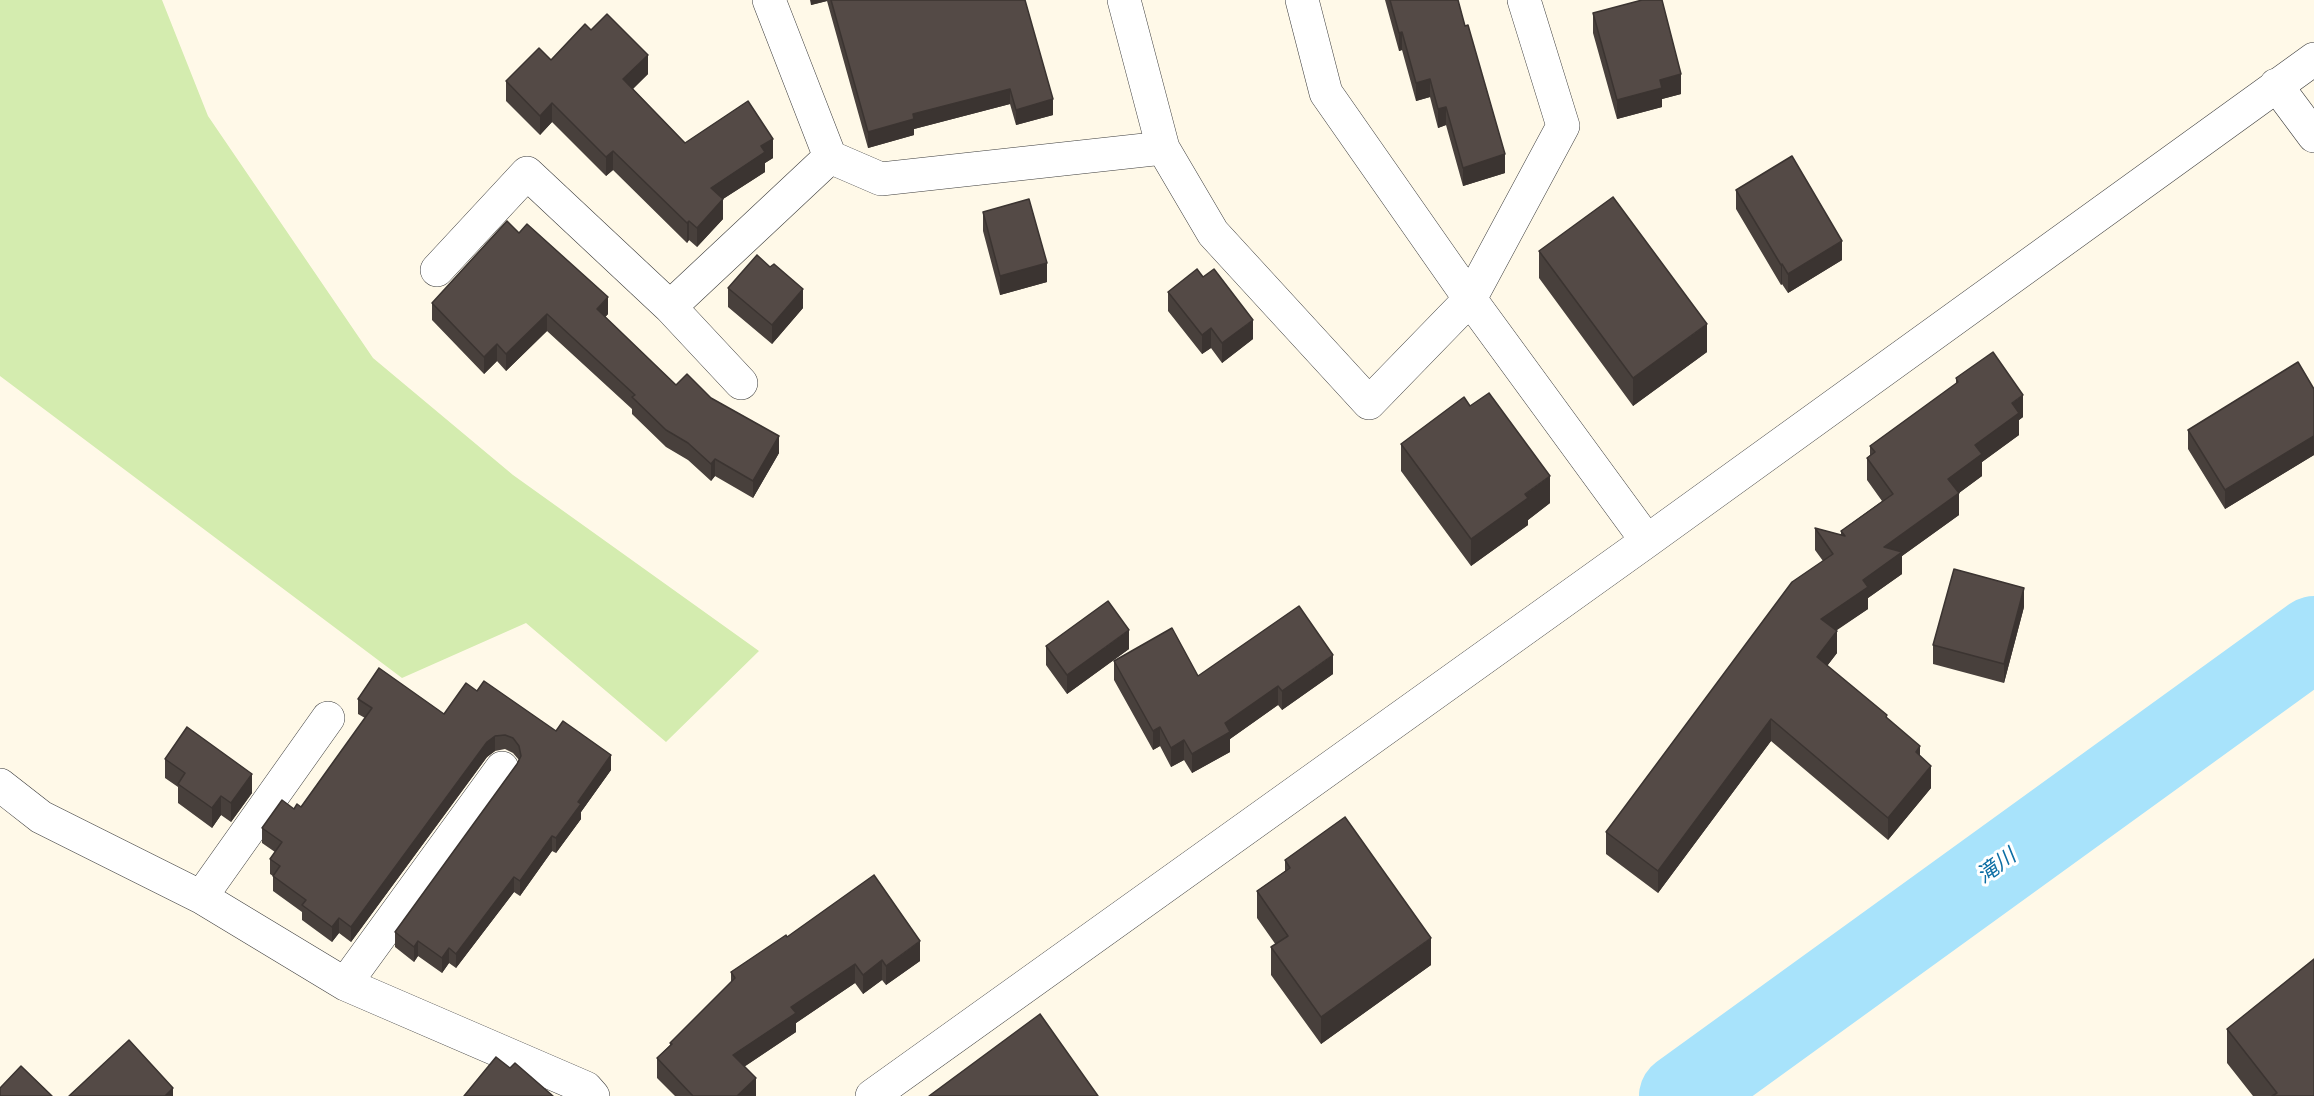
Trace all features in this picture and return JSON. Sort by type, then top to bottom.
[{"type":"street","points":[[769,0],[830,157],[881,179],[1163,148]]},
{"type":"street","points":[[1125,0],[1163,148],[1213,233],[1369,403],[1470,299],[1563,126],[1524,0]]},
{"type":"street","points":[[1302,0],[1326,93],[1470,299],[1647,541]]},
{"type":"street","points":[[872,1096],[1647,541],[2314,59]]},
{"type":"street","points":[[2276,85],[2314,136]]},
{"type":"street","points":[[670,307],[830,157]]},
{"type":"street","points":[[437,270],[527,173],[670,307],[741,383]]},
{"type":"street","points":[[201,897],[328,718]]},
{"type":"street","points":[[345,984],[502,768]]},
{"type":"street","points":[[0,785],[41,817],[201,897],[345,984],[586,1088],[593,1096]]},
{"type":"green space","points":[[0,0],[162,0],[208,116],[373,358],[513,475],[759,651],[666,742],[526,623],[402,678],[0,376]]},
{"type":"building","points":[[831,0],[1025,0],[1053,99],[1016,110],[1010,89],[913,114],[914,119],[868,132]]},
{"type":"building","points":[[1390,0],[1458,0],[1465,26],[1468,25],[1505,154],[1463,168],[1446,107],[1438,109],[1430,79],[1416,83],[1402,32],[1399,33]]},
{"type":"building","points":[[1642,0],[1662,0],[1681,74],[1660,80],[1662,88],[1617,100],[1593,13]]},
{"type":"building","points":[[607,14],[648,55],[623,79],[685,143],[748,101],[773,139],[761,146],[765,152],[711,188],[723,199],[697,228],[689,221],[687,223],[613,151],[606,157],[552,103],[540,116],[506,81],[539,48],[551,60],[585,24],[591,30]]},
{"type":"building","points":[[1792,156],[1842,241],[1788,274],[1736,190]]},
{"type":"building","points":[[1613,197],[1707,324],[1633,378],[1539,251]]},
{"type":"building","points":[[1029,199],[1047,263],[1000,276],[983,212]]},
{"type":"building","points":[[507,221],[519,233],[527,224],[608,297],[597,309],[676,385],[687,374],[711,398],[779,436],[753,481],[715,459],[711,464],[688,443],[666,430],[632,397],[635,395],[547,314],[506,354],[497,344],[484,357],[432,303]]},
{"type":"building","points":[[757,255],[770,267],[774,264],[803,289],[772,325],[728,288]]},
{"type":"building","points":[[1197,269],[1203,277],[1214,269],[1253,320],[1222,343],[1211,328],[1202,335],[1168,292]]},
{"type":"building","points":[[1993,352],[2023,395],[2012,403],[2019,413],[1975,445],[1982,454],[1948,479],[1959,493],[1884,547],[1902,552],[1863,580],[1868,587],[1821,619],[1837,631],[1817,657],[1887,715],[1886,717],[1920,746],[1916,752],[1931,766],[1888,818],[1771,719],[1658,871],[1606,832],[1792,582],[1833,554],[1815,528],[1845,536],[1841,531],[1893,494],[1867,458],[1875,452],[1870,446],[1958,382],[1956,378]]},
{"type":"building","points":[[2298,362],[2314,389],[2314,436],[2225,490],[2188,430]]},
{"type":"building","points":[[1489,393],[1550,476],[1525,494],[1528,498],[1471,539],[1401,444],[1464,397],[1470,406]]},
{"type":"building","points":[[1954,569],[2024,588],[2004,664],[1933,645]]},
{"type":"building","points":[[1108,601],[1129,630],[1067,675],[1046,646]]},
{"type":"building","points":[[1299,606],[1333,655],[1282,691],[1278,686],[1225,723],[1230,732],[1192,754],[1184,740],[1171,748],[1160,727],[1153,731],[1114,661],[1172,628],[1198,676]]},
{"type":"building","points":[[379,668],[444,714],[466,683],[477,691],[484,681],[556,731],[563,721],[611,755],[578,802],[581,804],[556,838],[552,836],[520,881],[514,877],[456,954],[449,948],[442,958],[418,941],[414,947],[395,932],[517,764],[521,756],[519,746],[513,738],[505,735],[495,736],[487,742],[351,927],[339,918],[332,927],[302,905],[306,900],[273,876],[280,866],[270,859],[282,842],[262,828],[282,800],[294,809],[297,804],[301,807],[372,708],[358,699]]},
{"type":"building","points":[[187,727],[252,774],[231,803],[221,796],[212,808],[178,784],[185,773],[165,759]]},
{"type":"building","points":[[1345,817],[1431,938],[1321,1017],[1271,947],[1288,936],[1257,891],[1290,868],[1285,860]]},
{"type":"building","points":[[874,875],[920,941],[886,966],[882,960],[863,975],[855,964],[791,1007],[796,1013],[733,1055],[756,1078],[737,1096],[693,1096],[657,1058],[735,978],[731,972],[786,935],[787,937]]},
{"type":"building","points":[[2314,959],[2314,1096],[2272,1096],[2277,1093],[2227,1029]]},
{"type":"building","points":[[1040,1014],[1098,1096],[929,1096]]},
{"type":"building","points":[[129,1040],[173,1088],[165,1096],[69,1096]]},
{"type":"building","points":[[496,1057],[510,1068],[515,1063],[553,1096],[464,1096]]},
{"type":"building","points":[[21,1066],[52,1096],[0,1096],[0,1088]]},
{"type":"waterway","name":"滝川","points":[[1681,1096],[2314,638]]}]
